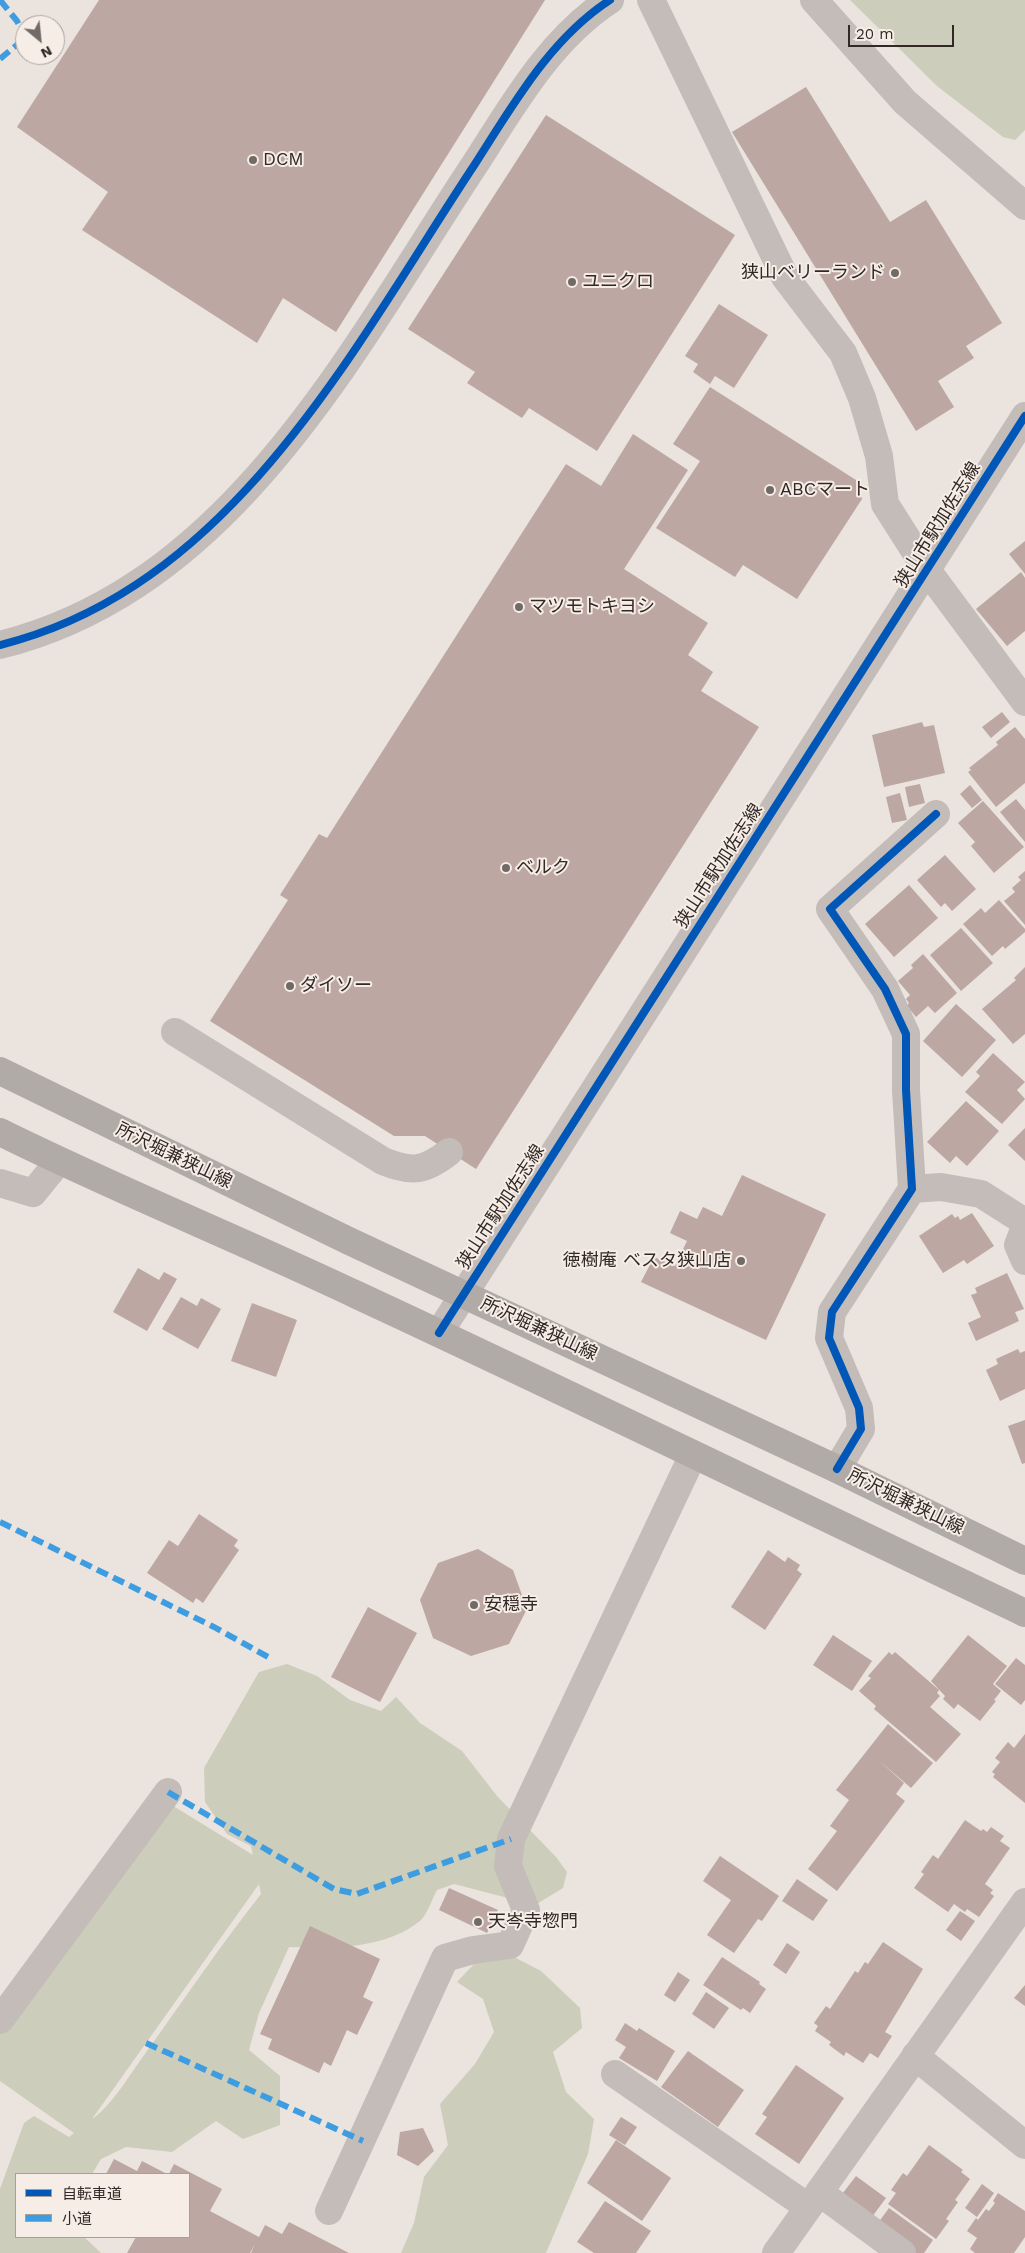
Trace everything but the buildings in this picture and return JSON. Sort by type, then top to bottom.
[{"type":"main road","name":"所沢堀兼狭山線","points":[[0,1071],[349,1241],[837,1469],[1025,1561]]},
{"type":"main road","points":[[0,1132],[59,1161],[306,1271],[439,1333],[1025,1613]]},
{"type":"street","points":[[0,645],[23,639],[78,618],[140,582],[205,532],[285,447],[341,372],[498,129],[558,44],[590,13],[610,0]]},
{"type":"street","points":[[651,0],[785,277],[843,353],[862,398],[879,456],[885,504],[927,570],[1025,702]]},
{"type":"street","points":[[814,0],[905,102],[1020,191]]},
{"type":"street","name":"狭山市駅加佐志線","points":[[439,1333],[927,570],[1021,433]]},
{"type":"street","points":[[837,1469],[861,1429],[859,1408],[829,1338],[832,1312],[912,1189],[906,1090],[906,1034],[885,989],[830,908],[936,814]]},
{"type":"street","points":[[175,1032],[383,1161],[402,1169],[421,1168],[436,1162],[449,1152]]},
{"type":"street","points":[[0,1182],[33,1193],[59,1161]]},
{"type":"street","points":[[912,1189],[941,1187],[981,1194],[1025,1222]]},
{"type":"street","points":[[1025,1227],[1018,1245],[1025,1261]]},
{"type":"street","points":[[329,2211],[445,1958],[473,1950],[510,1945],[526,1910],[508,1866],[511,1839],[693,1455]]},
{"type":"street","points":[[0,2020],[168,1792]]},
{"type":"street","points":[[776,2253],[1025,1902]]},
{"type":"street","points":[[915,2056],[1025,2145]]},
{"type":"street","points":[[615,2074],[814,2200],[902,2253]]},
{"type":"green space","points":[[850,0],[1025,0],[1025,130],[1015,140],[1003,137],[937,86]]},
{"type":"green space","points":[[287,1664],[317,1676],[350,1700],[381,1711],[396,1697],[420,1723],[462,1751],[497,1796],[556,1857],[567,1872],[563,1888],[535,1905],[454,1884],[437,1890],[420,1921],[390,1937],[374,1942],[340,1947],[289,1947],[259,2013],[249,2050],[280,2076],[280,2125],[243,2139],[216,2121],[172,2152],[126,2147],[101,2159],[93,2173],[15,2173],[15,2238],[85,2238],[101,2253],[0,2253],[0,2189],[24,2123],[34,2116],[69,2137],[74,2133],[0,2081],[0,2031],[170,1804],[253,1855],[251,1846],[227,1834],[205,1802],[204,1768],[259,1672]],"holes":[[[259,1884],[261,1894],[217,1952],[122,2087],[100,2113],[92,2119]]]},
{"type":"green space","points":[[516,1958],[541,1971],[580,2008],[582,2028],[553,2052],[566,2092],[594,2119],[588,2154],[546,2253],[401,2253],[414,2223],[424,2177],[448,2145],[440,2104],[475,2064],[494,2032],[483,1999],[457,1982],[476,1962]]},
{"type":"marked path","points":[[0,0],[15,19]]},
{"type":"marked path","points":[[0,59],[15,46]]},
{"type":"marked path","points":[[0,1522],[214,1627],[270,1658]]},
{"type":"marked path","points":[[168,1792],[334,1889],[357,1894],[511,1839]]},
{"type":"marked path","points":[[146,2043],[363,2141]]},
{"type":"cycle path","points":[[0,645],[82,615],[155,571],[221,516],[279,452],[333,382],[534,74],[569,34],[610,0]]},
{"type":"cycle path","points":[[439,1333],[1025,416]]},
{"type":"cycle path","points":[[837,1469],[861,1429],[859,1408],[829,1338],[832,1312],[912,1189],[906,1090],[906,1034],[885,989],[830,909],[936,814]]},
{"type":"place","name":"DCM","points":[[253,160]]},
{"type":"place","name":"狭山ベリーランド","points":[[895,273]]},
{"type":"place","name":"ユニクロ","points":[[572,282]]},
{"type":"place","name":"ABCマート","points":[[770,490]]},
{"type":"place","name":"マツモトキヨシ","points":[[519,607]]},
{"type":"place","name":"ベルク","points":[[506,868]]},
{"type":"place","name":"ダイソー","points":[[290,986]]},
{"type":"place","name":"徳樹庵 ベスタ狭山店","points":[[741,1261]]},
{"type":"place","name":"安穏寺","points":[[474,1605]]},
{"type":"place","name":"天岑寺惣門","points":[[478,1922]]}]
